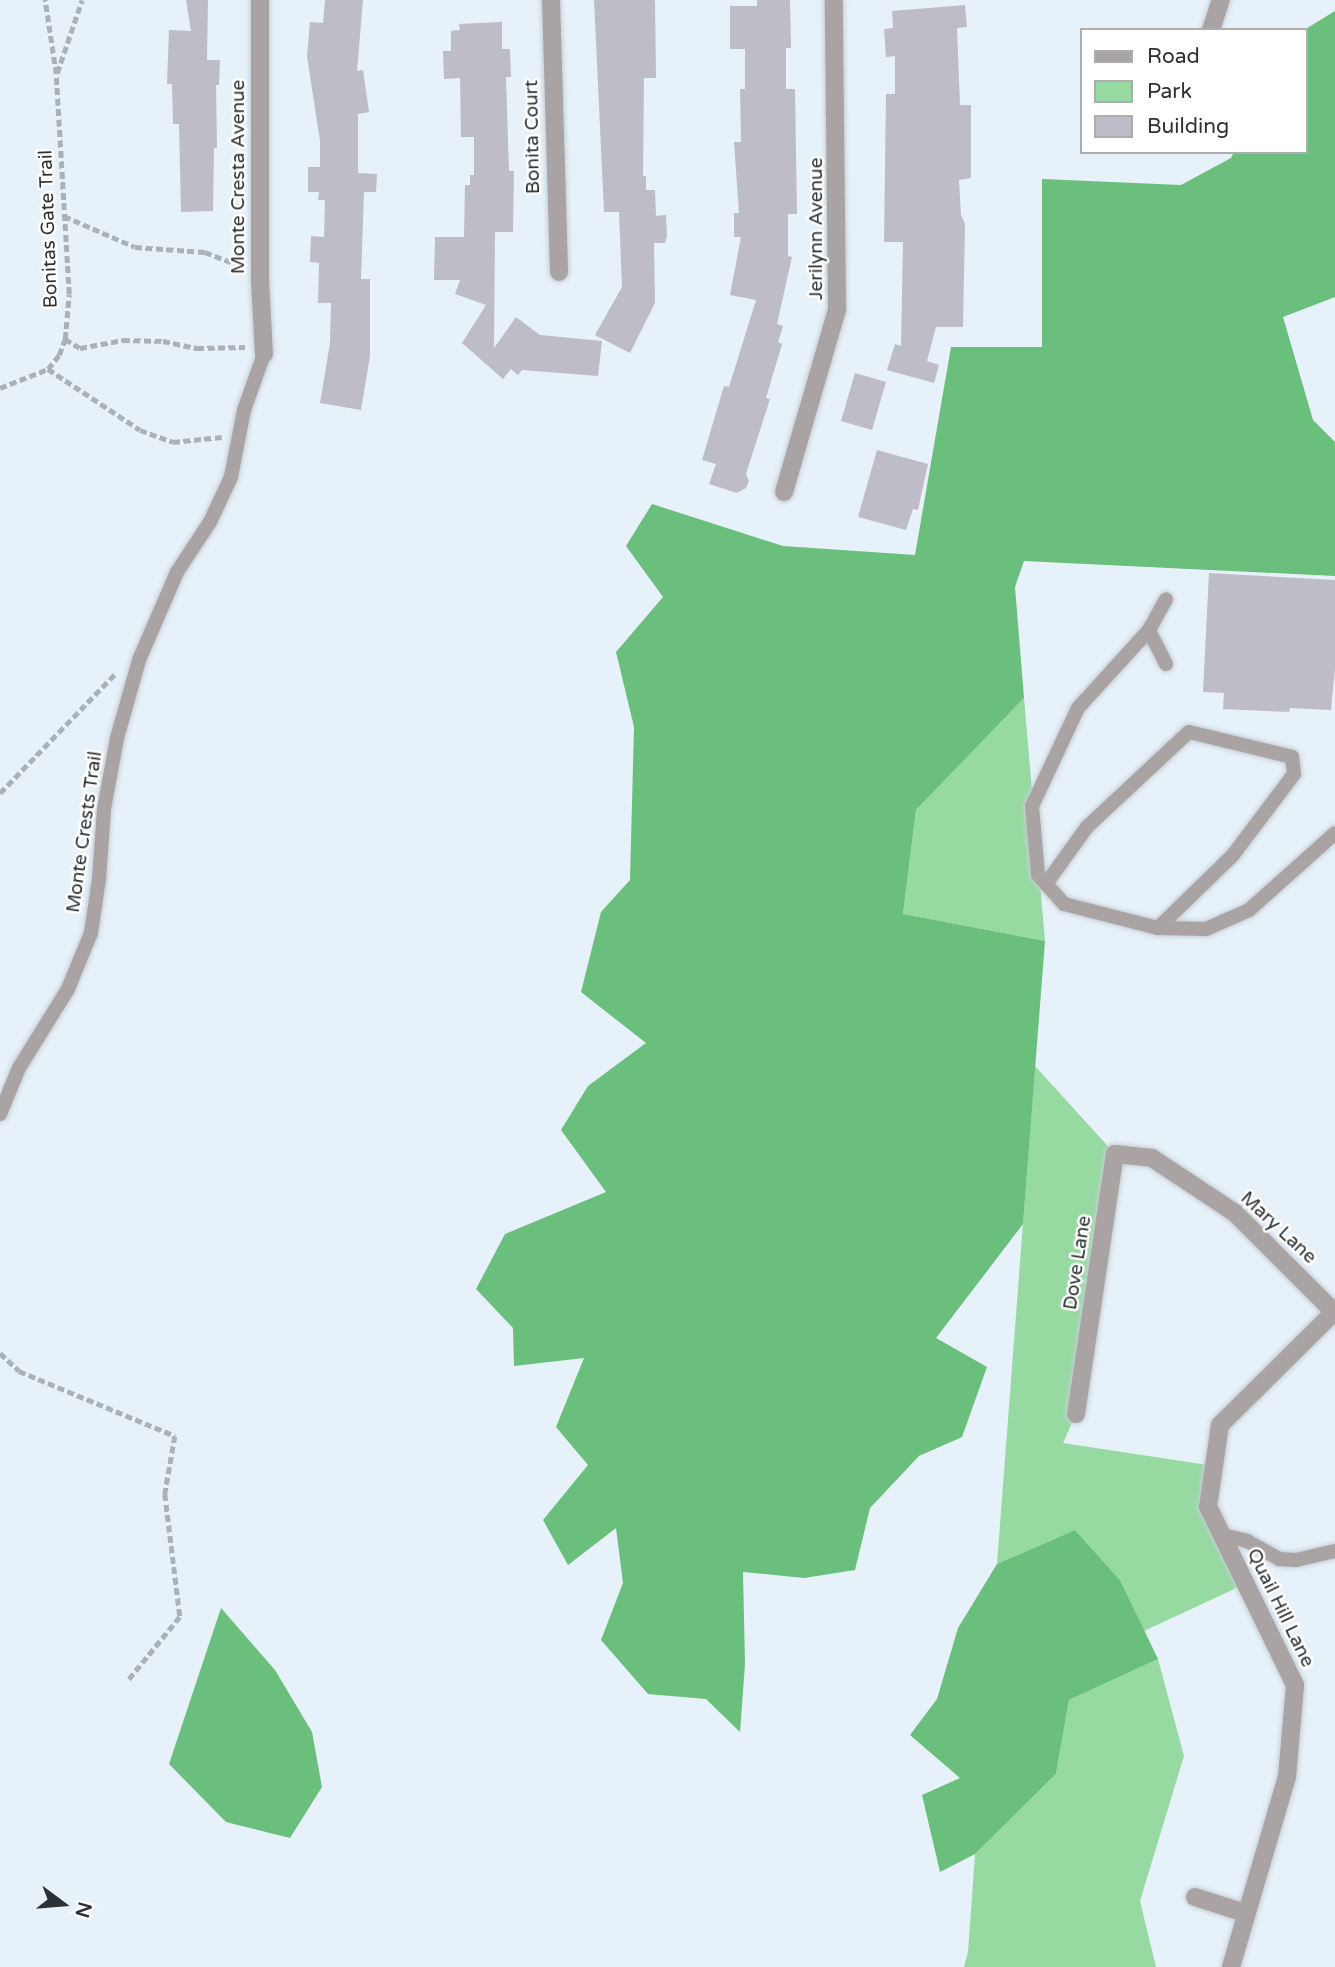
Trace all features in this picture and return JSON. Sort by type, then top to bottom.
[{"type":"street","name":"Monte Cresta Avenue","points":[[260,0],[260,274],[264,350]]},
{"type":"street","name":"Bonita Court","points":[[551,0],[559,272]]},
{"type":"street","name":"Jerilynn Avenue","points":[[784,492],[838,310],[834,0]]},
{"type":"street","points":[[1212,28],[1221,0]]},
{"type":"street","name":"Dove Lane","points":[[1076,1414],[1115,1154],[1152,1158]]},
{"type":"street","name":"Mary Lane","points":[[1152,1158],[1235,1213],[1335,1312]]},
{"type":"street","name":"Quail Hill Lane","points":[[1231,1967],[1287,1777],[1294,1685],[1208,1507],[1220,1425],[1335,1312]]},
{"type":"street","points":[[1195,1898],[1245,1913]]},
{"type":"lane","name":"Monte Crests Trail","points":[[0,1114],[19,1069],[68,989],[91,933],[99,879],[104,809],[117,738],[136,670],[177,572],[210,522],[231,477],[244,410],[264,350]]},
{"type":"lane","points":[[1167,600],[1149,630],[1078,708],[1032,806],[1038,875],[1064,904],[1157,928],[1206,929],[1249,910],[1335,833]]},
{"type":"lane","points":[[1149,630],[1166,664]]},
{"type":"lane","points":[[1046,884],[1087,827],[1189,732],[1292,757],[1294,774],[1233,855],[1157,928]]},
{"type":"lane","points":[[1222,1535],[1247,1541],[1279,1559],[1296,1560],[1335,1551]]},
{"type":"path","name":"Bonitas Gate Trail","points":[[45,0],[56,74],[69,294],[65,339],[59,355],[48,369]]},
{"type":"path","name":"Bonitas Gate Trail","points":[[56,74],[82,0]]},
{"type":"path","points":[[64,216],[135,247],[205,252],[260,274]]},
{"type":"path","points":[[65,339],[80,348],[124,340],[163,341],[197,348],[264,350]]},
{"type":"path","points":[[0,388],[48,369],[140,430],[173,442],[240,434]]},
{"type":"path","points":[[0,793],[115,674],[136,670]]},
{"type":"path","points":[[0,1353],[19,1371],[175,1436],[165,1494],[180,1617],[127,1682]]},
{"type":"green space","points":[[1335,11],[1335,297],[1283,317],[1313,420],[1335,442],[1335,576],[1024,561],[1015,587],[1024,698],[916,810],[903,914],[1045,941],[1023,1224],[936,1338],[987,1367],[962,1437],[919,1456],[870,1508],[855,1570],[804,1578],[743,1572],[745,1664],[740,1732],[706,1699],[648,1694],[601,1640],[623,1583],[616,1528],[568,1565],[543,1520],[588,1465],[556,1427],[584,1358],[514,1366],[513,1328],[476,1289],[505,1234],[606,1192],[561,1130],[588,1086],[646,1043],[581,992],[601,912],[630,880],[634,727],[616,652],[663,597],[626,546],[652,504],[783,546],[915,555],[951,347],[1042,347],[1042,179],[1181,185],[1231,158],[1233,154],[1307,154],[1307,28]]},
{"type":"green space","points":[[1024,698],[1045,941],[903,914],[916,810]]},
{"type":"green space","points":[[1035,1066],[1115,1154],[1076,1414],[1063,1443],[1214,1466],[1208,1507],[1245,1584],[1144,1631],[1120,1580],[1075,1530],[997,1564]]},
{"type":"green space","points":[[1075,1530],[1120,1580],[1158,1659],[1069,1700],[1056,1774],[975,1854],[940,1872],[922,1795],[960,1778],[910,1735],[937,1699],[958,1628],[997,1564]]},
{"type":"green space","points":[[221,1608],[275,1670],[312,1732],[322,1787],[290,1838],[226,1822],[169,1764]]},
{"type":"green space","points":[[1158,1659],[1184,1756],[1140,1901],[1156,1967],[964,1967],[968,1952],[975,1854],[1056,1774],[1069,1700]]},
{"type":"building","points":[[186,0],[208,0],[207,60],[220,60],[219,85],[216,85],[217,148],[214,148],[213,211],[181,212],[179,124],[173,124],[172,84],[167,84],[169,30],[191,31]]},
{"type":"building","points":[[325,0],[363,0],[357,71],[363,70],[369,112],[358,114],[358,173],[377,174],[376,192],[364,192],[361,279],[370,279],[370,356],[361,410],[320,403],[330,343],[331,303],[318,303],[319,263],[310,262],[311,236],[324,237],[325,200],[318,200],[319,192],[308,192],[308,167],[320,167],[320,141],[307,56],[310,22],[323,23]]},
{"type":"building","points":[[594,0],[655,0],[656,78],[644,78],[643,176],[646,176],[646,190],[655,190],[656,216],[666,215],[667,236],[665,243],[654,243],[655,303],[630,353],[595,335],[622,287],[619,212],[604,212]]},
{"type":"building","points":[[757,0],[790,0],[791,48],[786,48],[786,89],[795,89],[797,214],[788,214],[788,256],[792,257],[777,324],[783,326],[778,342],[782,344],[766,398],[770,399],[746,474],[749,481],[746,488],[737,493],[709,484],[716,464],[702,460],[724,386],[729,387],[756,300],[730,295],[741,237],[734,237],[734,213],[739,213],[734,142],[741,142],[740,89],[745,89],[745,49],[730,49],[730,6],[757,6]]},
{"type":"building","points":[[965,5],[967,27],[957,28],[960,105],[971,105],[971,178],[959,180],[961,215],[965,224],[963,327],[936,327],[927,361],[939,365],[934,383],[887,370],[895,344],[901,346],[903,242],[884,242],[886,94],[895,94],[895,56],[886,57],[884,29],[893,28],[892,11]]},
{"type":"building","points":[[502,22],[502,49],[510,49],[511,77],[506,77],[509,171],[514,171],[513,232],[495,232],[494,348],[516,317],[540,335],[602,341],[598,376],[522,370],[518,375],[511,369],[503,379],[462,343],[486,305],[455,294],[460,280],[434,280],[435,237],[464,237],[465,185],[470,185],[470,175],[474,175],[474,137],[461,137],[460,78],[444,79],[443,51],[451,51],[451,31],[460,30],[459,24]]},
{"type":"building","points":[[855,373],[886,382],[872,430],[841,421]]},
{"type":"building","points":[[877,450],[928,464],[918,510],[913,509],[906,530],[858,517]]},
{"type":"building","points":[[1209,573],[1335,580],[1335,668],[1331,710],[1290,708],[1289,712],[1223,709],[1224,693],[1203,692]]}]
